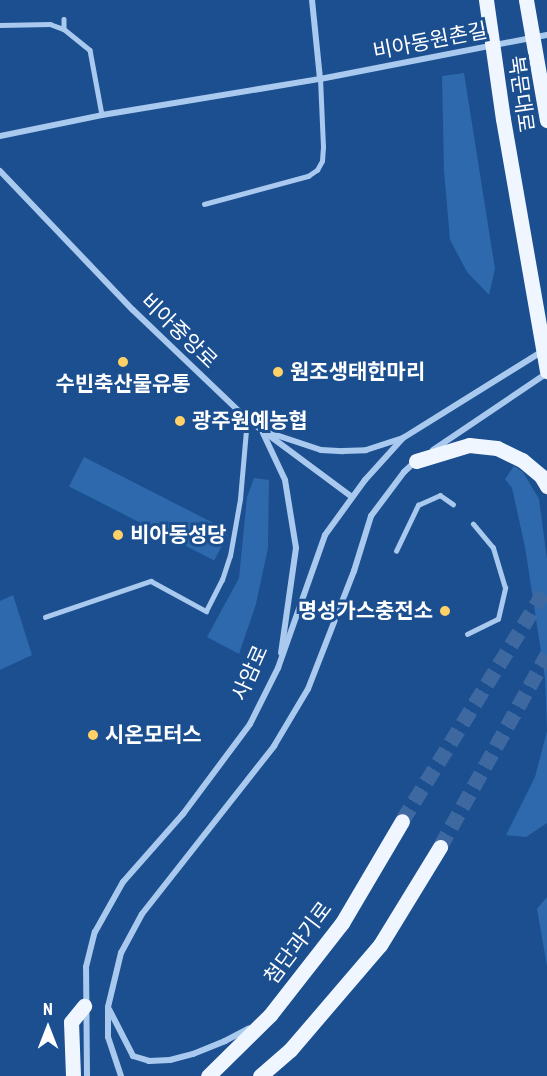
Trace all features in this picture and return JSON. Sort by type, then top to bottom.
[{"type":"main road","name":"북문대로","points":[[486,0],[503,119],[547,372]]},
{"type":"main road","name":"북문대로","points":[[526,0],[546,114]]},
{"type":"main road","points":[[416,461],[469,445],[497,448],[522,460],[541,476],[547,486]]},
{"type":"main road","name":"첨단과기로","points":[[208,1076],[270,1016],[342,923],[402,821]]},
{"type":"main road","points":[[260,1076],[290,1050],[380,945],[440,847]]},
{"type":"main road","points":[[73,1076],[71,1022],[84,1006]]},
{"type":"main road","points":[[277,1076],[290,1050]]},
{"type":"street","points":[[312,0],[320,80]]},
{"type":"street","name":"비아동원촌길","points":[[0,136],[102,115],[320,80],[547,35]]},
{"type":"street","name":"비아중앙로","points":[[0,171],[133,310],[247,419],[352,497]]},
{"type":"street","name":"사암로","points":[[87,1076],[84,1006],[86,967],[95,932],[123,882],[183,814],[250,724],[278,668],[325,535],[352,497],[403,438],[545,350]]},
{"type":"street","points":[[121,1076],[108,1037],[108,1007],[121,953],[142,914],[274,746],[308,689],[354,571],[371,516],[404,472],[416,461],[547,372]]},
{"type":"street","points":[[261,430],[321,450],[366,450],[403,438]]},
{"type":"street","points":[[261,430],[285,480],[296,548],[278,668]]},
{"type":"street","points":[[108,1007],[133,1056],[150,1061],[170,1060],[193,1054],[225,1041],[270,1016]]},
{"type":"lane","points":[[64,19],[64,29]]},
{"type":"lane","points":[[0,25],[50,24],[64,29],[90,50],[102,115]]},
{"type":"lane","points":[[204,204],[308,176],[316,170],[322,161],[323,147],[320,80]]},
{"type":"lane","points":[[45,617],[151,581],[206,611],[222,580],[230,556],[240,499],[247,419]]},
{"type":"lane","points":[[396,551],[418,506],[440,495],[453,504]]},
{"type":"lane","points":[[467,634],[498,619],[505,588],[493,548],[473,524]]},
{"type":"shaded area","points":[[464,73],[495,269],[489,295],[467,272],[450,240],[444,171],[442,76]]},
{"type":"shaded area","points":[[84,457],[229,531],[214,560],[69,486]]},
{"type":"shaded area","points":[[514,466],[523,472],[539,499],[547,559],[547,731],[545,678],[525,547],[512,488],[505,479]]},
{"type":"shaded area","points":[[254,478],[269,480],[268,548],[256,604],[239,654],[207,637],[239,578],[247,497]]},
{"type":"shaded area","points":[[13,595],[32,655],[0,670],[0,601]]},
{"type":"shaded area","points":[[547,731],[547,823],[526,837],[506,835],[535,777]]},
{"type":"shaded area","points":[[547,897],[547,966],[537,909]]},
{"type":"tunnel","points":[[402,821],[547,587]]},
{"type":"tunnel","points":[[440,847],[547,655]]},
{"type":"place","name":"수빈축산물유통","points":[[123,362]]},
{"type":"place","name":"원조생태한마리","points":[[278,372]]},
{"type":"place","name":"광주원예농협","points":[[180,421]]},
{"type":"place","name":"비아동성당","points":[[118,535]]},
{"type":"place","name":"명성가스충전소","points":[[445,611]]},
{"type":"place","name":"시온모터스","points":[[93,735]]}]
